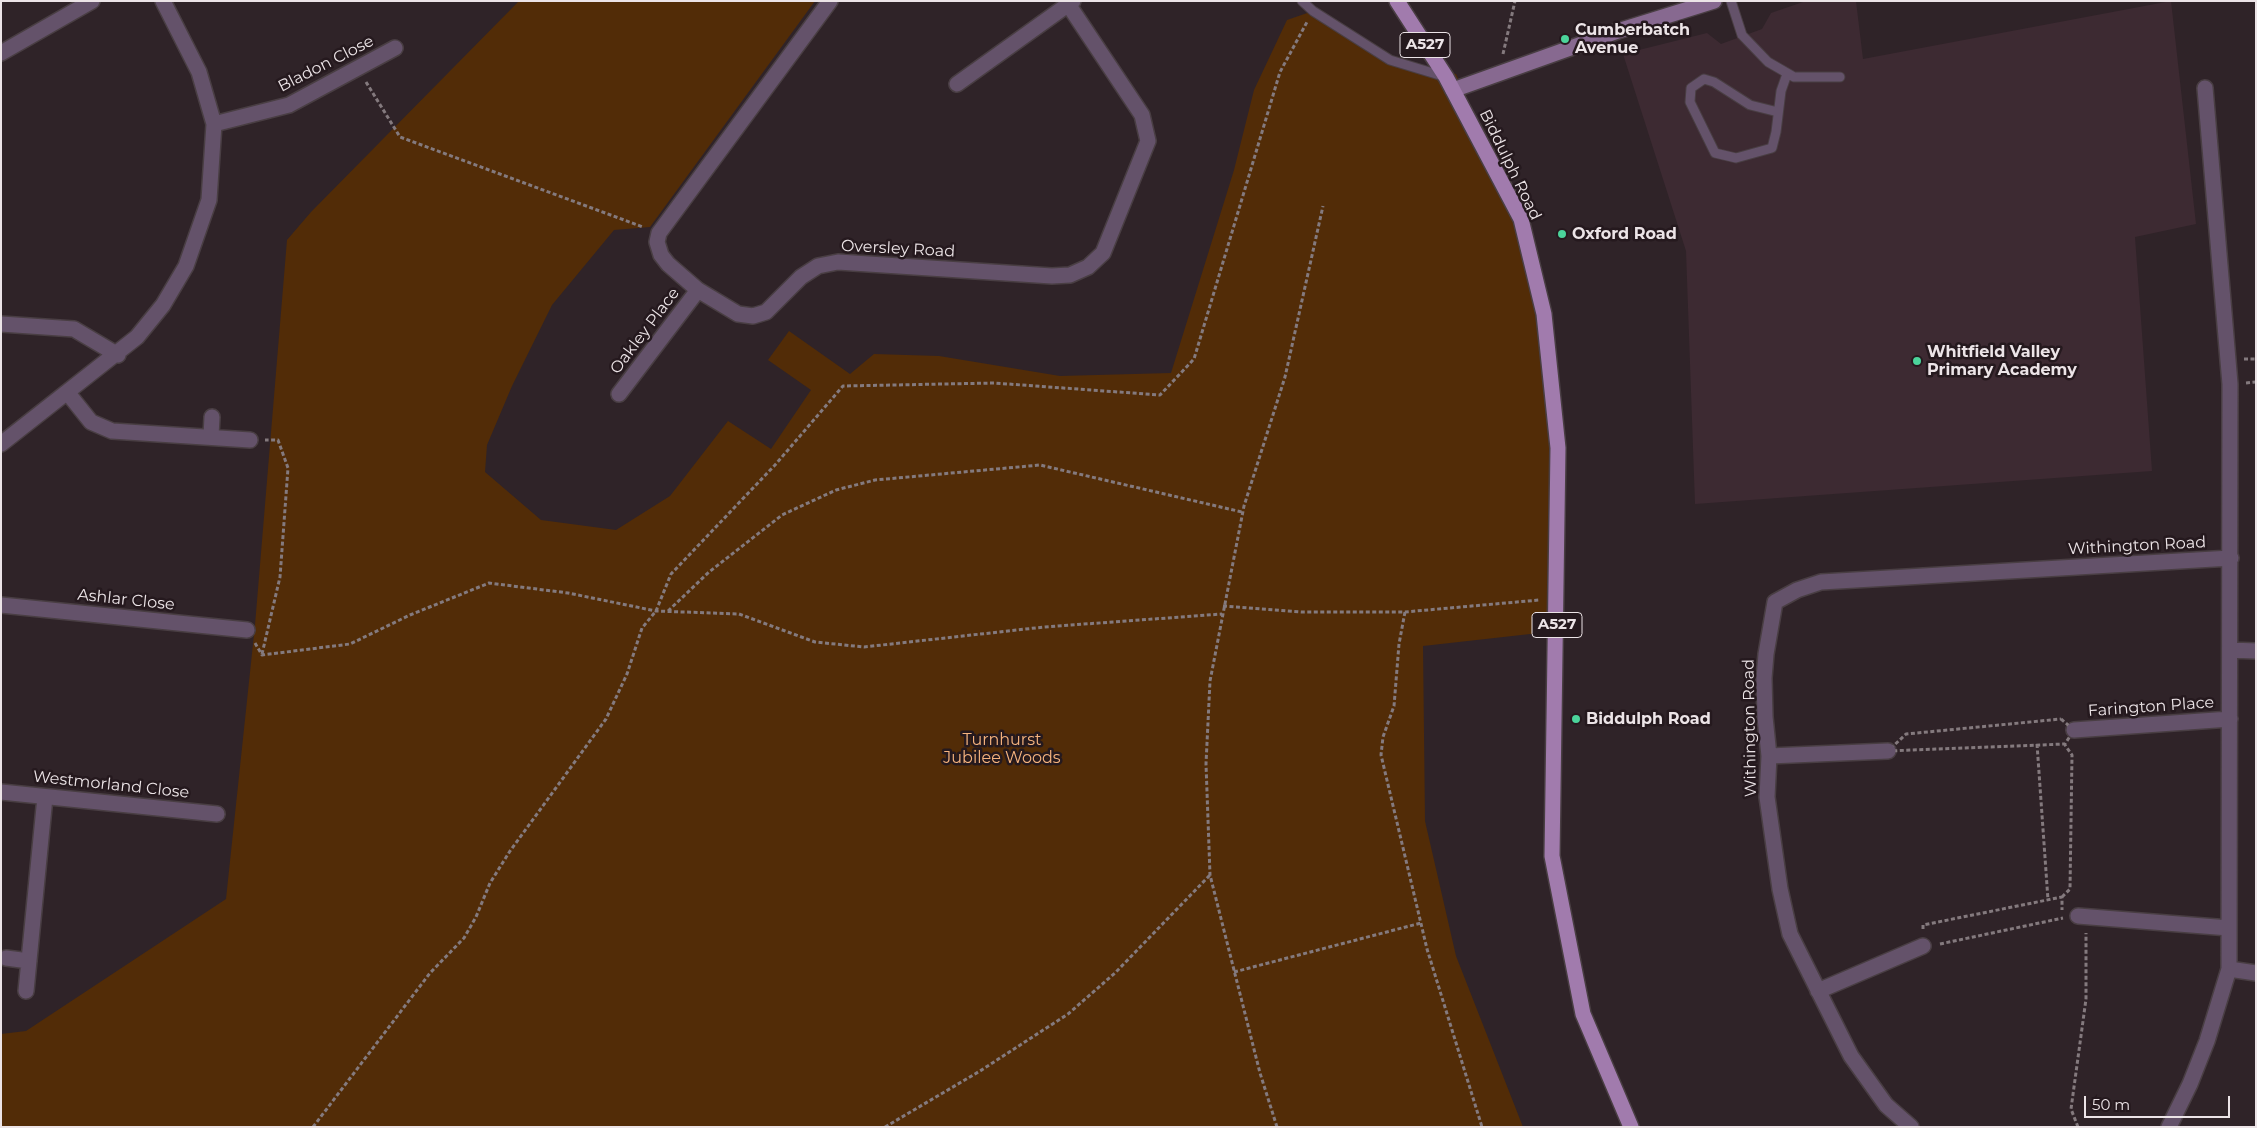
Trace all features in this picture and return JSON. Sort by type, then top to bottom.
[{"type":"main road","name":"Biddulph Road","points":[[1397,1],[1450,84],[1521,219],[1544,314],[1558,448],[1552,856],[1583,1014],[1631,1127]]},
{"type":"street","points":[[1,53],[92,1]]},
{"type":"street","points":[[1,444],[118,355],[137,337],[162,305],[186,266],[209,200],[214,124],[199,72],[163,1]]},
{"type":"street","points":[[658,233],[830,1]]},
{"type":"street","points":[[1450,84],[1498,74],[1618,31],[1714,1]]},
{"type":"street","points":[[957,84],[1069,2]]},
{"type":"street","name":"Oversley Road","points":[[658,233],[657,242],[661,255],[668,264],[698,290],[738,314],[753,316],[766,312],[775,305],[800,277],[818,266],[838,262],[1052,276],[1070,275],[1088,267],[1102,252],[1148,141],[1142,115],[1069,2]]},
{"type":"street","name":"Bladon Close","points":[[214,124],[289,105],[395,48]]},
{"type":"street","points":[[2169,1127],[2190,1084],[2207,1041],[2230,969],[2230,384],[2205,88]]},
{"type":"street","name":"Oakley Place","points":[[619,394],[698,290]]},
{"type":"street","points":[[1,324],[74,329],[118,355]]},
{"type":"street","points":[[67,392],[92,422],[112,431],[212,436],[250,440]]},
{"type":"street","points":[[212,417],[212,436]]},
{"type":"street","name":"Withington Road","points":[[1910,1127],[1886,1106],[1851,1056],[1790,934],[1780,889],[1767,797],[1769,756],[1764,678],[1770,624],[1775,602],[1797,590],[1821,582],[2231,558]]},
{"type":"street","name":"Ashlar Close","points":[[1,605],[246,630]]},
{"type":"street","points":[[2230,650],[2256,651]]},
{"type":"street","name":"Farington Place","points":[[2074,730],[2230,718]]},
{"type":"street","points":[[1769,756],[1888,751]]},
{"type":"street","name":"Westmorland Close","points":[[1,792],[217,814]]},
{"type":"street","points":[[26,991],[45,796]]},
{"type":"street","points":[[2082,916],[2229,928]]},
{"type":"street","points":[[1818,991],[1923,946]]},
{"type":"street","points":[[6,958],[29,961]]},
{"type":"street","points":[[2230,969],[2256,974]]},
{"type":"lane","points":[[1302,1],[1313,11],[1390,60],[1450,84]]},
{"type":"lane","points":[[1731,1],[1742,35],[1750,46],[1768,62],[1794,77],[1840,77]]},
{"type":"lane","points":[[1778,112],[1750,106],[1714,82],[1704,79],[1691,88],[1690,102],[1715,153],[1736,158],[1772,148],[1778,112],[1781,91],[1787,74]]},
{"type":"path","points":[[1498,74],[1515,1]]},
{"type":"path","points":[[314,1127],[430,973],[464,938],[476,917],[490,883],[510,851],[606,719],[627,674],[642,628],[656,611],[671,574],[775,465],[843,386],[994,383],[1160,395],[1194,359],[1280,72],[1313,11]]},
{"type":"path","points":[[358,68],[400,137],[658,233]]},
{"type":"path","points":[[1277,1127],[1260,1073],[1210,876],[1206,764],[1210,681],[1242,512],[1259,453],[1275,412],[1285,377],[1322,206]]},
{"type":"path","points":[[262,655],[280,576],[288,468],[278,440]]},
{"type":"path","points":[[667,612],[708,572],[782,515],[836,490],[875,480],[1040,465],[1242,512]]},
{"type":"path","points":[[262,655],[350,644],[410,615],[489,583],[568,593],[656,611],[739,614],[815,642],[864,647],[1044,627],[1222,614]]},
{"type":"path","points":[[1223,606],[1302,612],[1405,612],[1557,598]]},
{"type":"path","points":[[1405,612],[1399,644],[1394,706],[1383,737],[1381,756],[1421,923],[1482,1127]]},
{"type":"path","points":[[246,630],[262,655]]},
{"type":"path","points":[[1888,751],[1906,734],[2061,719],[2074,730],[2065,744]]},
{"type":"path","points":[[2037,744],[2048,900]]},
{"type":"path","points":[[1888,751],[2065,744]]},
{"type":"path","points":[[2065,744],[2072,755],[2070,889],[2062,897],[1923,925],[1923,946],[2062,918],[2082,916],[2086,999],[2071,1109],[2078,1127]]},
{"type":"path","points":[[885,1127],[980,1071],[1068,1014],[1114,973],[1210,876]]},
{"type":"path","points":[[2062,897],[2062,918]]},
{"type":"path","points":[[1234,972],[1421,923]]},
{"type":"shaded area","name":"Whitfield Valley Primary Academy","points":[[1806,1],[1856,1],[1863,59],[2171,1],[2196,224],[2135,237],[2152,471],[1695,504],[1686,251],[1623,54],[1707,33],[1721,44],[1762,29],[1771,13]]},
{"type":"green space","name":"Turnhurst Jubilee Woods","points":[[519,1],[815,1],[650,227],[614,230],[552,305],[512,386],[487,445],[485,472],[541,520],[616,530],[670,496],[728,421],[771,449],[811,390],[768,360],[789,331],[850,374],[874,354],[939,356],[1060,376],[1171,373],[1234,170],[1254,90],[1287,20],[1313,11],[1390,60],[1456,74],[1521,219],[1544,314],[1558,448],[1557,631],[1423,646],[1425,821],[1456,956],[1523,1127],[1,1127],[1,1034],[26,1031],[226,899],[255,625],[287,240],[311,212]]},
{"type":"place","name":"Cumberbatch Avenue","points":[[1565,39]]},
{"type":"place","name":"Oxford Road","points":[[1562,234]]},
{"type":"place","name":"Whitfield Valley Primary Academy","points":[[1917,361]]},
{"type":"place","name":"Biddulph Road","points":[[1576,719]]}]
